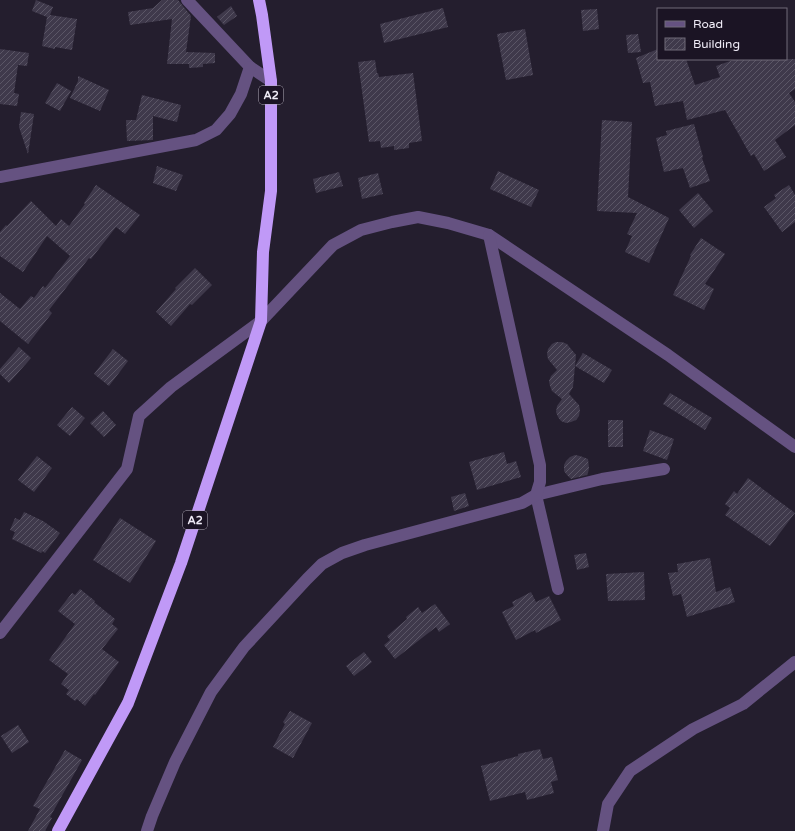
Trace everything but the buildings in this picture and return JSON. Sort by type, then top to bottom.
[{"type":"highway","name":"A2","points":[[58,831],[128,703],[182,563],[260,321],[263,252],[271,191],[271,81],[259,0]]},
{"type":"street","points":[[187,0],[250,67],[271,81]]},
{"type":"street","points":[[0,177],[196,140],[216,130],[230,114],[241,94],[250,67]]},
{"type":"street","points":[[0,633],[127,469],[139,416],[171,387],[260,321],[333,245],[361,230],[392,222],[418,217],[448,223],[488,235],[668,355],[795,447]]},
{"type":"street","points":[[488,235],[540,465],[540,482],[536,495],[558,589]]},
{"type":"street","points":[[146,831],[175,762],[211,692],[244,647],[306,579],[322,564],[342,553],[365,545],[522,503],[536,495],[602,479],[664,469]]},
{"type":"street","points":[[603,831],[608,804],[630,771],[693,729],[743,704],[795,662]]}]
